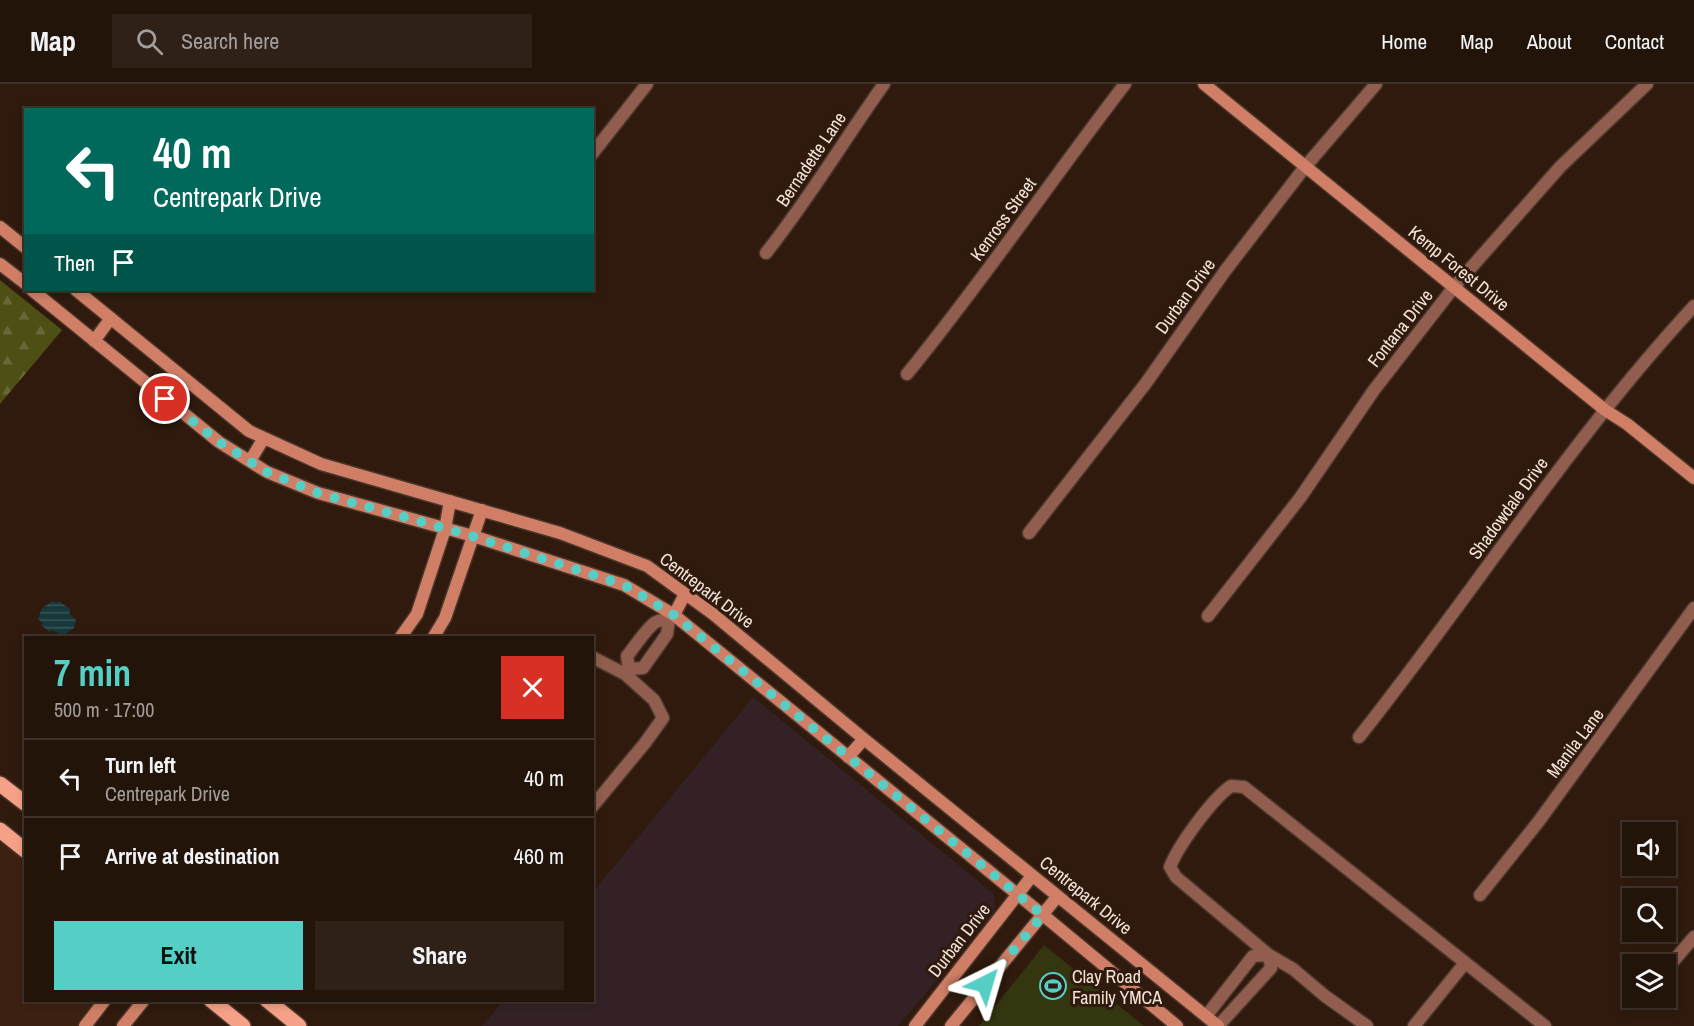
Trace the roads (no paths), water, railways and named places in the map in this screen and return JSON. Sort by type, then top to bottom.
[{"type":"main road","points":[[0,784],[24,802]]},
{"type":"main road","points":[[0,830],[24,849]]},
{"type":"main road","points":[[213,1002],[243,1026]]},
{"type":"main road","points":[[269,1002],[299,1026]]},
{"type":"street","points":[[594,151],[647,84]]},
{"type":"street","name":"Bernadette Lane","points":[[766,253],[800,210],[831,160],[884,84]]},
{"type":"street","name":"Kenross Street","points":[[907,374],[980,282],[1081,141],[1125,84]]},
{"type":"street","name":"Kemp Forest Drive","points":[[1204,84],[1605,410],[1627,424],[1694,478]]},
{"type":"street","name":"Durban Drive","points":[[1029,533],[1146,383],[1225,272],[1305,167],[1376,84]]},
{"type":"street","name":"Fontana Drive","points":[[1208,616],[1300,498],[1374,390],[1454,287],[1560,166],[1647,84]]},
{"type":"street","points":[[0,227],[24,246]]},
{"type":"street","points":[[0,264],[24,282]]},
{"type":"street","points":[[33,291],[219,442],[267,472],[318,493],[472,536],[624,585],[671,618],[848,757],[1177,1026]]},
{"type":"street","name":"Centrepark Drive","points":[[77,291],[249,431],[321,464],[560,532],[647,566],[713,614],[1057,897],[1219,1026]]},
{"type":"street","name":"Shadowdale Drive","points":[[1359,737],[1415,667],[1544,489],[1605,410],[1694,306]]},
{"type":"street","points":[[94,341],[111,318]]},
{"type":"street","points":[[250,461],[264,438]]},
{"type":"street","points":[[401,636],[417,614],[445,529],[450,501]]},
{"type":"street","points":[[434,636],[445,618],[482,510]]},
{"type":"street","points":[[627,672],[643,668],[667,634],[671,618],[685,594]]},
{"type":"street","name":"Manila Lane","points":[[1480,895],[1539,821],[1694,608]]},
{"type":"street","points":[[627,672],[627,656],[656,622],[671,618]]},
{"type":"street","points":[[594,658],[627,672],[654,700],[663,718],[594,805]]},
{"type":"street","points":[[848,757],[864,739]]},
{"type":"street","points":[[1367,1026],[1325,996],[1293,969],[1269,955],[1176,877],[1170,867],[1189,835],[1223,791],[1231,786],[1244,788],[1545,1026]]},
{"type":"street","name":"Durban Drive","points":[[915,1026],[1032,876]]},
{"type":"street","points":[[951,1026],[1057,897]]},
{"type":"street","points":[[1676,958],[1694,937]]},
{"type":"street","points":[[1206,1015],[1253,956],[1269,955]]},
{"type":"street","points":[[1219,1026],[1271,968],[1269,955]]},
{"type":"street","points":[[1414,1026],[1465,963]]},
{"type":"street","points":[[1235,979],[1250,991]]},
{"type":"street","points":[[85,1026],[103,1002]]},
{"type":"street","points":[[123,1026],[142,1002]]},
{"type":"water","points":[[53,601],[57,603],[59,601],[71,610],[69,613],[76,620],[74,628],[63,636],[52,630],[50,632],[41,625],[43,623],[38,619],[42,608]]},
{"type":"place","name":"Clay Road Family YMCA","points":[[1053,986]]}]
